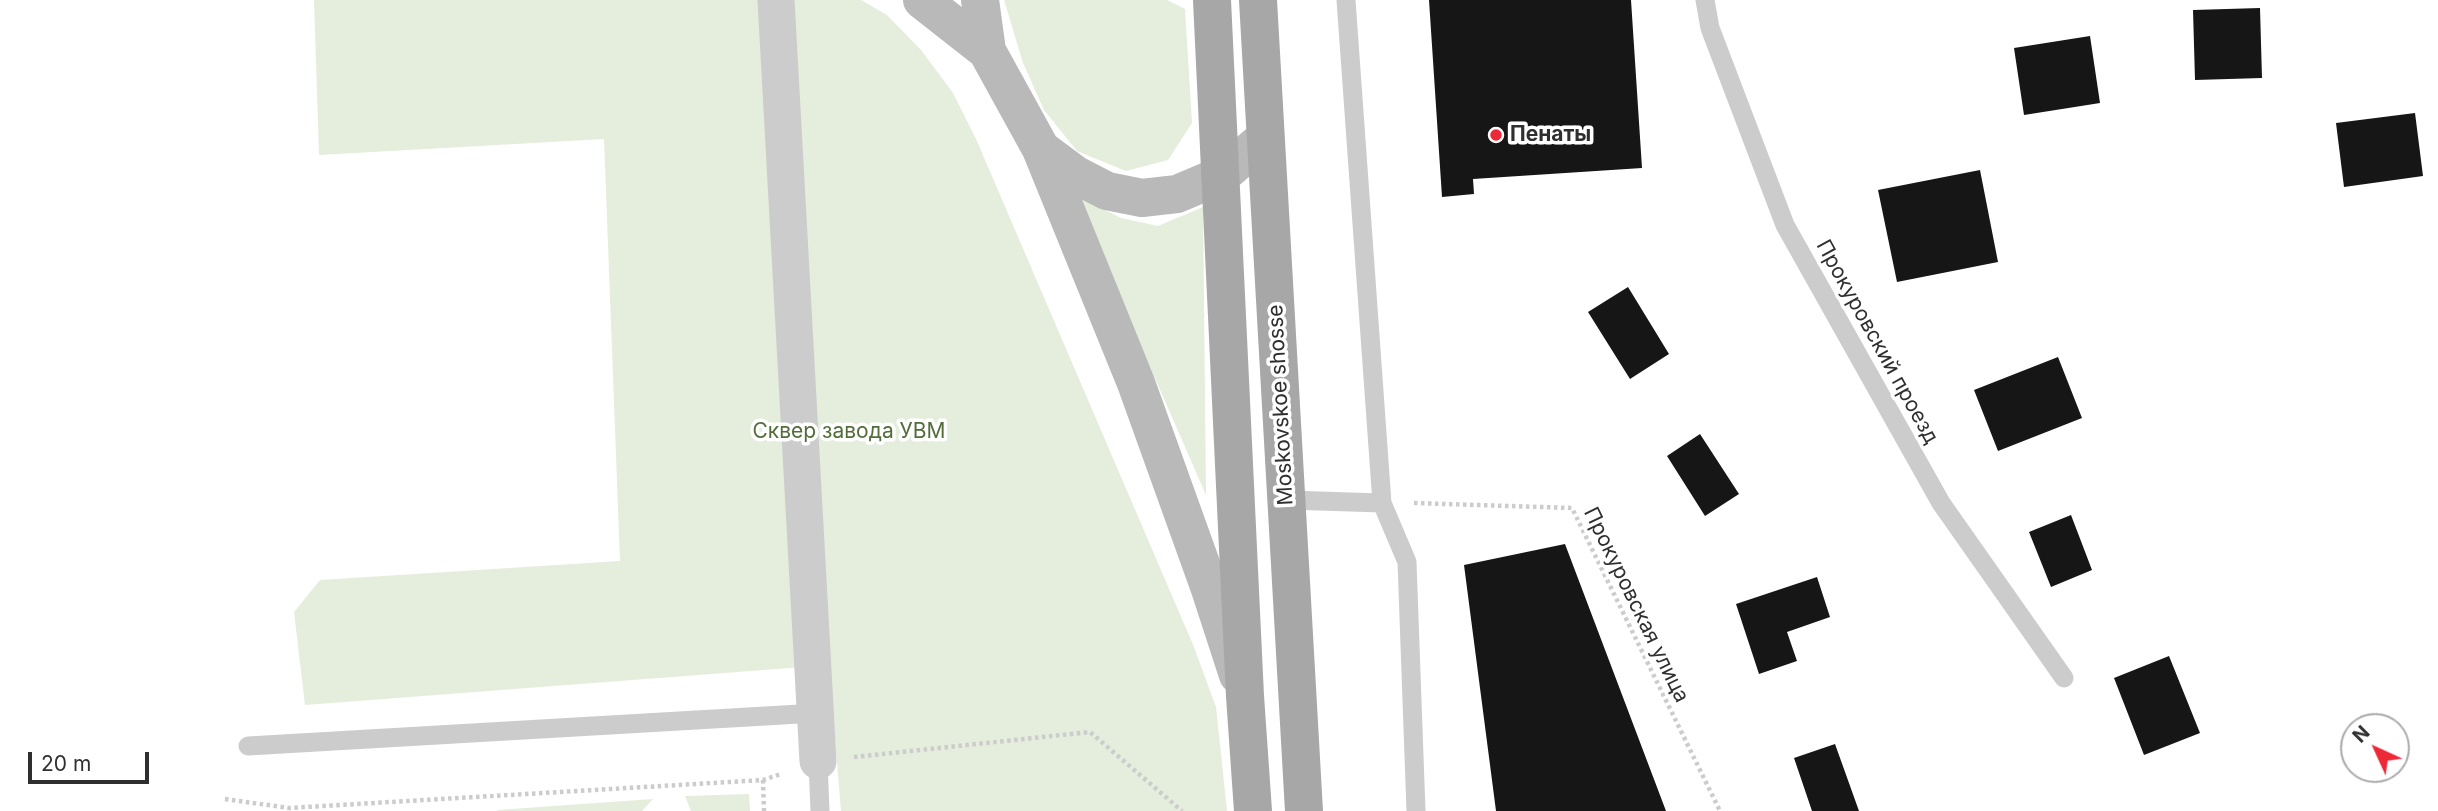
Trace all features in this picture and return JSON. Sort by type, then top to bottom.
[{"type":"main road","points":[[922,0],[987,51]]},
{"type":"main road","points":[[980,0],[987,51],[1041,149],[1136,383],[1210,589],[1245,696]]},
{"type":"main road","points":[[1212,0],[1245,696],[1253,811]]},
{"type":"main road","name":"Moskovskoe shosse","points":[[1258,0],[1304,811]]},
{"type":"main road","points":[[1041,149],[1076,175],[1107,191],[1142,198],[1177,194],[1222,175],[1265,138]]},
{"type":"street","points":[[776,0],[818,761]]},
{"type":"lane","points":[[1346,0],[1382,503],[1406,562],[1416,811]]},
{"type":"lane","name":"Прокуровский проезд","points":[[1704,0],[1710,28],[1785,225],[1941,503],[2064,678]]},
{"type":"lane","points":[[1287,500],[1382,503]]},
{"type":"lane","points":[[248,746],[817,713]]},
{"type":"lane","points":[[818,761],[820,811]]},
{"type":"path","name":"Прокуровская улица","points":[[1382,503],[1572,508],[1720,811]]},
{"type":"path","points":[[225,799],[289,810],[763,780],[818,761],[1090,732],[1182,811]]},
{"type":"path","points":[[763,780],[764,811]]},
{"type":"green space","name":"Сквер завода УВМ","points":[[314,0],[861,0],[887,15],[921,50],[953,93],[976,139],[1194,647],[1216,707],[1227,811],[841,811],[829,665],[305,705],[294,612],[320,580],[620,561],[604,139],[319,155]]},
{"type":"green space","points":[[1004,0],[1167,0],[1185,9],[1192,123],[1168,160],[1126,171],[1077,151],[1044,110],[1023,63]]},
{"type":"green space","points":[[1075,195],[1121,218],[1158,226],[1203,207],[1206,495]]},
{"type":"green space","points":[[749,794],[750,811],[691,811],[685,796]]},
{"type":"green space","points":[[653,799],[642,811],[497,811],[497,810]]},
{"type":"building","points":[[1429,0],[1631,0],[1642,168],[1473,179],[1474,194],[1442,197]]},
{"type":"building","points":[[2260,8],[2262,78],[2195,80],[2193,10]]},
{"type":"building","points":[[2090,36],[2100,103],[2024,115],[2014,48]]},
{"type":"building","points":[[2415,113],[2423,176],[2344,187],[2336,123]]},
{"type":"building","points":[[1980,170],[1998,262],[1897,282],[1878,190]]},
{"type":"building","points":[[1628,287],[1669,354],[1630,379],[1588,312]]},
{"type":"building","points":[[2058,357],[2082,418],[1998,451],[1974,390]]},
{"type":"building","points":[[1700,434],[1739,494],[1705,516],[1667,456]]},
{"type":"building","points":[[2071,515],[2092,570],[2051,587],[2029,532]]},
{"type":"building","points":[[1565,544],[1666,811],[1496,811],[1464,565]]},
{"type":"building","points":[[1817,577],[1830,617],[1787,632],[1797,661],[1759,674],[1736,604]]},
{"type":"building","points":[[2169,656],[2200,733],[2144,755],[2114,678]]},
{"type":"building","points":[[1835,744],[1859,811],[1812,811],[1794,758]]},
{"type":"place","name":"Пенаты","points":[[1496,135]]}]
